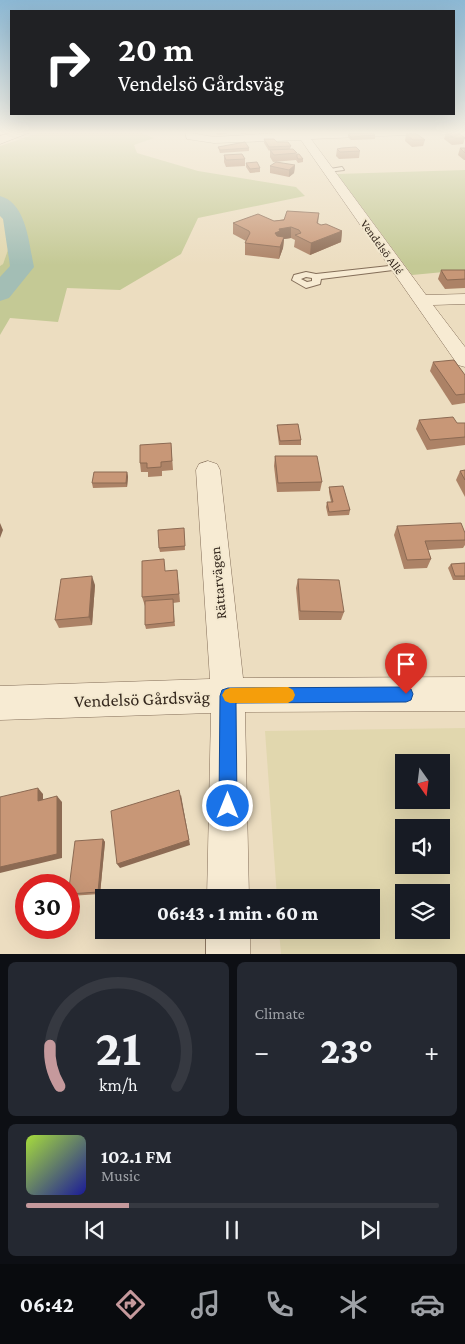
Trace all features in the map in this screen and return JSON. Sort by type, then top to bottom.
[{"type":"street","name":"Vendelsö Allé","points":[[332,177],[465,360]]},
{"type":"street","points":[[422,300],[465,299]]},
{"type":"street","name":"Rättarvägen","points":[[208,470],[228,696],[228,889]]},
{"type":"street","name":"Vendelsö Gårdsväg","points":[[0,703],[228,696],[465,694]]},
{"type":"street","points":[[228,939],[228,954]]},
{"type":"lane","points":[[316,277],[398,268]]},
{"type":"shaded area","points":[[0,200],[20,215],[3,264],[0,266]]},
{"type":"shaded area","points":[[465,728],[465,954],[281,954],[280,939],[380,939],[380,889],[276,889],[265,731]]},
{"type":"green space","points":[[0,177],[232,177],[296,187],[305,196],[198,218],[181,254],[120,290],[67,288],[58,322],[10,318],[0,335],[0,266],[3,264],[20,215],[0,200]]},
{"type":"green space","points":[[339,177],[465,177],[465,270],[412,275]]},
{"type":"building","points":[[287,211],[319,213],[317,223],[321,225],[326,224],[342,231],[311,243],[295,235],[301,233],[299,230],[291,227],[279,229],[280,231],[275,233],[277,236],[284,237],[280,247],[245,243],[250,233],[249,231],[233,223],[258,214],[274,221],[284,220]]},
{"type":"building","points":[[441,270],[465,270],[465,279],[447,280]]},
{"type":"building","points":[[454,360],[465,375],[465,394],[456,395],[433,362]]},
{"type":"building","points":[[453,417],[457,423],[465,423],[465,437],[430,440],[419,420]]},
{"type":"building","points":[[298,424],[301,440],[280,441],[277,425]]},
{"type":"building","points":[[171,443],[172,461],[161,462],[161,467],[147,468],[147,463],[140,463],[140,445]]},
{"type":"building","points":[[275,456],[317,456],[322,482],[278,483]]},
{"type":"building","points":[[465,470],[465,480],[460,471]]},
{"type":"building","points":[[94,472],[127,472],[126,483],[92,483]]},
{"type":"building","points":[[343,486],[350,510],[329,512],[327,502],[333,502],[329,487]]},
{"type":"building","points":[[461,523],[465,533],[465,540],[425,541],[431,559],[407,560],[397,526]]},
{"type":"building","points":[[184,528],[185,546],[159,548],[158,530]]},
{"type":"building","points":[[164,559],[165,571],[177,570],[179,594],[142,597],[142,561]]},
{"type":"building","points":[[465,563],[465,576],[455,576],[451,564]]},
{"type":"building","points":[[92,576],[89,617],[55,620],[61,579]]},
{"type":"building","points":[[298,579],[339,580],[344,612],[300,611]]},
{"type":"building","points":[[173,599],[174,622],[145,625],[145,601]]},
{"type":"building","points":[[38,788],[38,801],[57,796],[57,854],[0,867],[0,797]]},
{"type":"building","points":[[179,790],[189,840],[117,864],[111,811]]},
{"type":"building","points":[[103,839],[98,889],[95,889],[95,892],[80,893],[80,874],[71,874],[75,841]]},
{"type":"waterway","points":[[0,202],[13,219],[22,267],[0,293]]},
{"type":"slow traffic","points":[[230,695],[288,695]]},
{"type":"route","points":[[228,806],[228,696],[406,694]]}]
